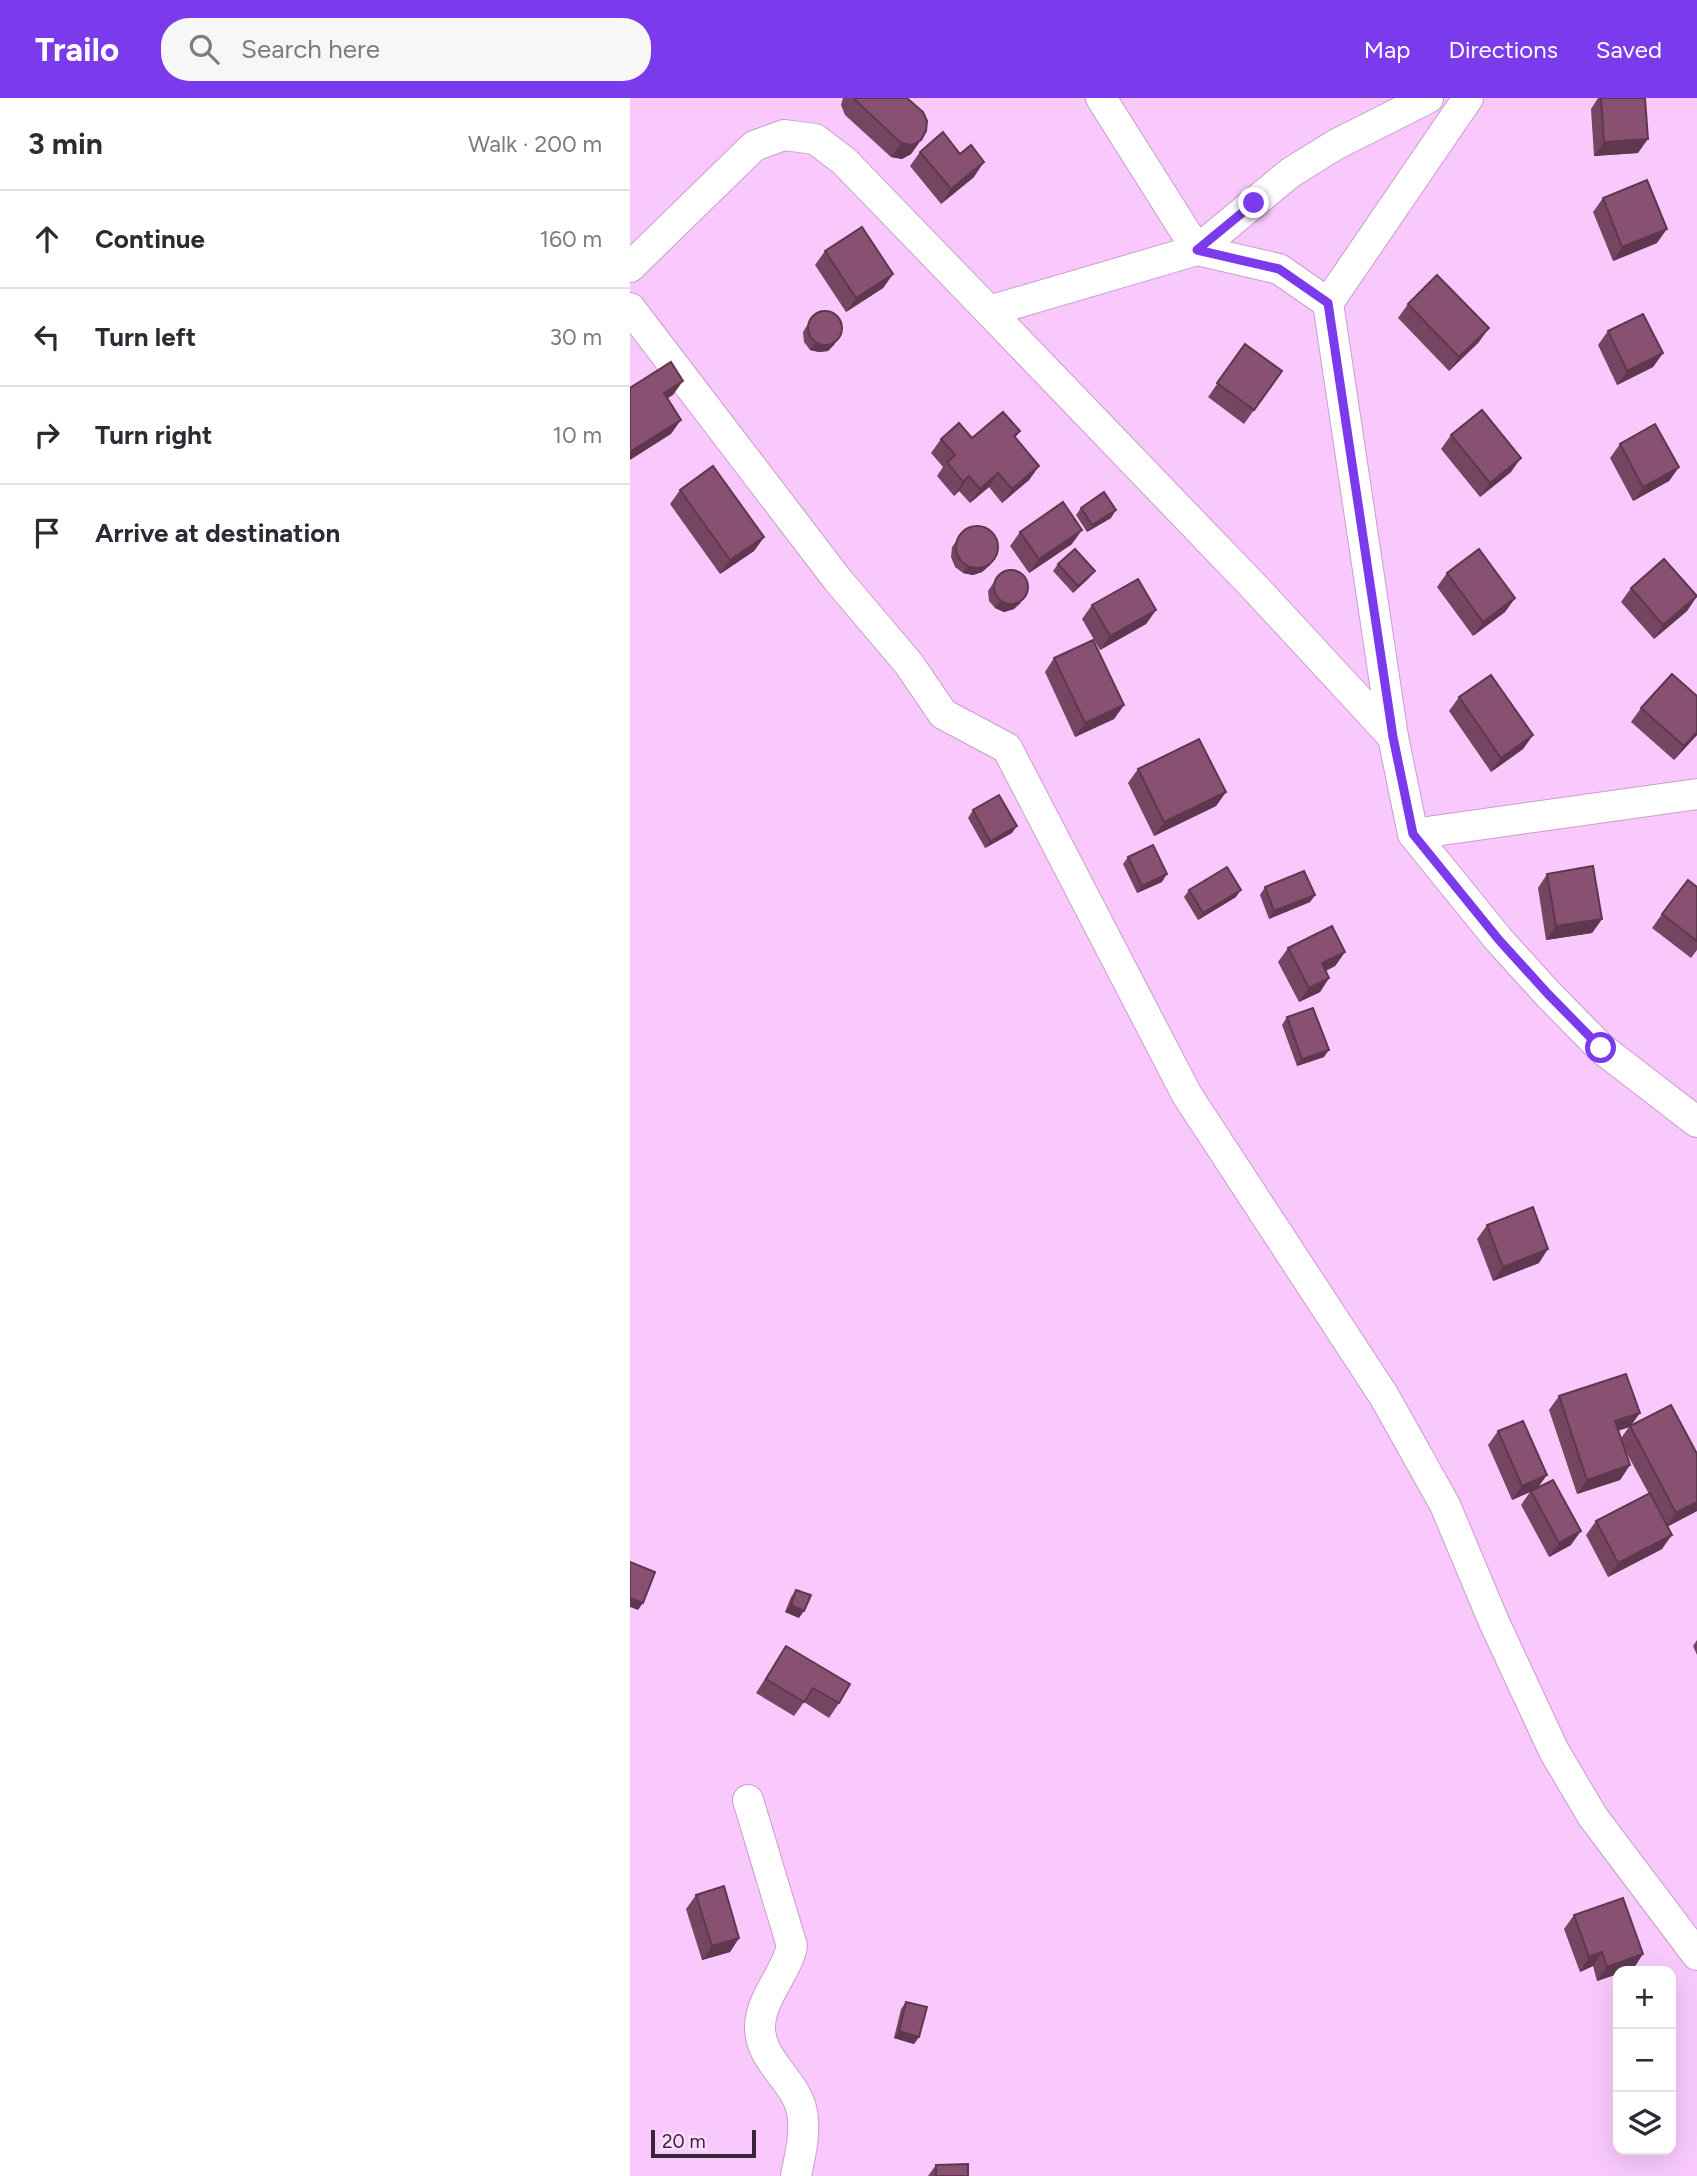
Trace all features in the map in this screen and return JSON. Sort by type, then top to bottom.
[{"type":"street","points":[[1101,98],[1197,250],[1279,269],[1328,303]]},
{"type":"street","points":[[989,311],[1197,250],[1290,173],[1335,145],[1428,98]]},
{"type":"street","points":[[1468,98],[1328,303],[1393,737],[1413,834],[1499,940],[1601,1048],[1697,1122]]},
{"type":"street","points":[[630,267],[754,145],[784,135],[815,139],[844,161],[989,311],[1259,592],[1393,737]]},
{"type":"street","points":[[630,307],[837,579],[909,664],[943,714],[1007,748],[1187,1095],[1384,1396],[1445,1505],[1494,1622],[1554,1751],[1593,1817],[1697,1955]]},
{"type":"street","points":[[1413,834],[1697,794]]},
{"type":"street","points":[[747,1800],[792,1946],[789,1961],[763,2009],[760,2026],[763,2043],[773,2066],[795,2092],[802,2112],[802,2143],[796,2176]]},
{"type":"building","points":[[854,98],[907,98],[923,112],[927,121],[926,131],[921,140],[912,145],[901,143]]},
{"type":"building","points":[[1601,98],[1645,98],[1648,139],[1604,142]]},
{"type":"building","points":[[943,132],[960,154],[971,145],[984,162],[951,189],[920,152]]},
{"type":"building","points":[[1647,180],[1667,229],[1622,247],[1603,198]]},
{"type":"building","points":[[862,227],[893,274],[856,298],[825,251]]},
{"type":"building","points":[[1437,275],[1489,328],[1459,357],[1408,304]]},
{"type":"building","points":[[825,311],[837,316],[842,328],[837,340],[825,345],[813,340],[808,328],[813,316]]},
{"type":"building","points":[[1643,314],[1663,353],[1627,371],[1608,331]]},
{"type":"building","points":[[1245,344],[1282,371],[1254,410],[1217,383]]},
{"type":"building","points":[[671,362],[683,381],[664,393],[681,420],[630,452],[630,388]]},
{"type":"building","points":[[1482,410],[1521,458],[1490,483],[1451,435]]},
{"type":"building","points":[[1003,412],[1020,431],[1014,436],[1039,466],[1012,489],[998,473],[980,489],[969,476],[963,482],[947,462],[955,455],[941,439],[959,423],[972,438]]},
{"type":"building","points":[[1655,424],[1679,467],[1643,487],[1620,444]]},
{"type":"building","points":[[713,466],[764,537],[730,560],[680,490]]},
{"type":"building","points":[[1104,492],[1116,510],[1092,525],[1081,508]]},
{"type":"building","points":[[1063,502],[1082,530],[1039,559],[1020,532]]},
{"type":"building","points":[[977,526],[992,532],[998,547],[992,562],[977,568],[962,562],[956,547],[962,532]]},
{"type":"building","points":[[1075,549],[1095,571],[1078,586],[1058,564]]},
{"type":"building","points":[[1479,549],[1515,598],[1483,622],[1447,573]]},
{"type":"building","points":[[1664,559],[1697,596],[1663,625],[1631,588]]},
{"type":"building","points":[[1011,570],[1023,575],[1028,587],[1023,599],[1011,604],[999,599],[994,587],[999,575]]},
{"type":"building","points":[[1138,579],[1156,610],[1110,636],[1092,605]]},
{"type":"building","points":[[1093,640],[1124,705],[1085,723],[1054,658]]},
{"type":"building","points":[[1672,674],[1697,696],[1697,732],[1684,746],[1641,708]]},
{"type":"building","points":[[1491,675],[1533,735],[1501,758],[1459,697]]},
{"type":"building","points":[[1199,739],[1226,792],[1164,822],[1138,769]]},
{"type":"building","points":[[999,795],[1017,826],[990,841],[973,810]]},
{"type":"building","points":[[1153,845],[1167,874],[1142,886],[1128,857]]},
{"type":"building","points":[[1593,866],[1602,919],[1556,926],[1547,874]]},
{"type":"building","points":[[1227,867],[1241,890],[1203,913],[1189,890]]},
{"type":"building","points":[[1304,871],[1315,895],[1274,911],[1265,887]]},
{"type":"building","points":[[1688,880],[1697,887],[1697,941],[1662,914]]},
{"type":"building","points":[[1332,926],[1345,952],[1322,963],[1329,978],[1309,988],[1288,948]]},
{"type":"building","points":[[1313,1008],[1329,1050],[1302,1059],[1287,1017]]},
{"type":"building","points":[[1533,1207],[1548,1249],[1503,1267],[1487,1225]]},
{"type":"building","points":[[1626,1374],[1640,1413],[1615,1421],[1630,1465],[1587,1480],[1559,1396]]},
{"type":"building","points":[[1671,1405],[1697,1454],[1697,1502],[1676,1513],[1630,1426]]},
{"type":"building","points":[[1523,1421],[1547,1475],[1522,1486],[1498,1431]]},
{"type":"building","points":[[1553,1480],[1581,1531],[1559,1543],[1531,1491]]},
{"type":"building","points":[[1650,1493],[1672,1535],[1618,1563],[1596,1521]]},
{"type":"building","points":[[630,1562],[655,1572],[643,1603],[630,1598]]},
{"type":"building","points":[[796,1590],[811,1595],[804,1611],[791,1605]]},
{"type":"building","points":[[786,1646],[850,1684],[839,1703],[813,1688],[804,1702],[766,1679]]},
{"type":"building","points":[[724,1886],[739,1938],[712,1946],[696,1895]]},
{"type":"building","points":[[1623,1898],[1643,1954],[1607,1967],[1602,1952],[1589,1957],[1574,1915]]},
{"type":"building","points":[[906,2002],[927,2007],[919,2037],[899,2031]]},
{"type":"building","points":[[968,2164],[968,2176],[936,2176],[936,2165]]},
{"type":"route","points":[[1254,203],[1197,250],[1279,269],[1328,303],[1393,737],[1413,834],[1499,940],[1601,1048]]}]
